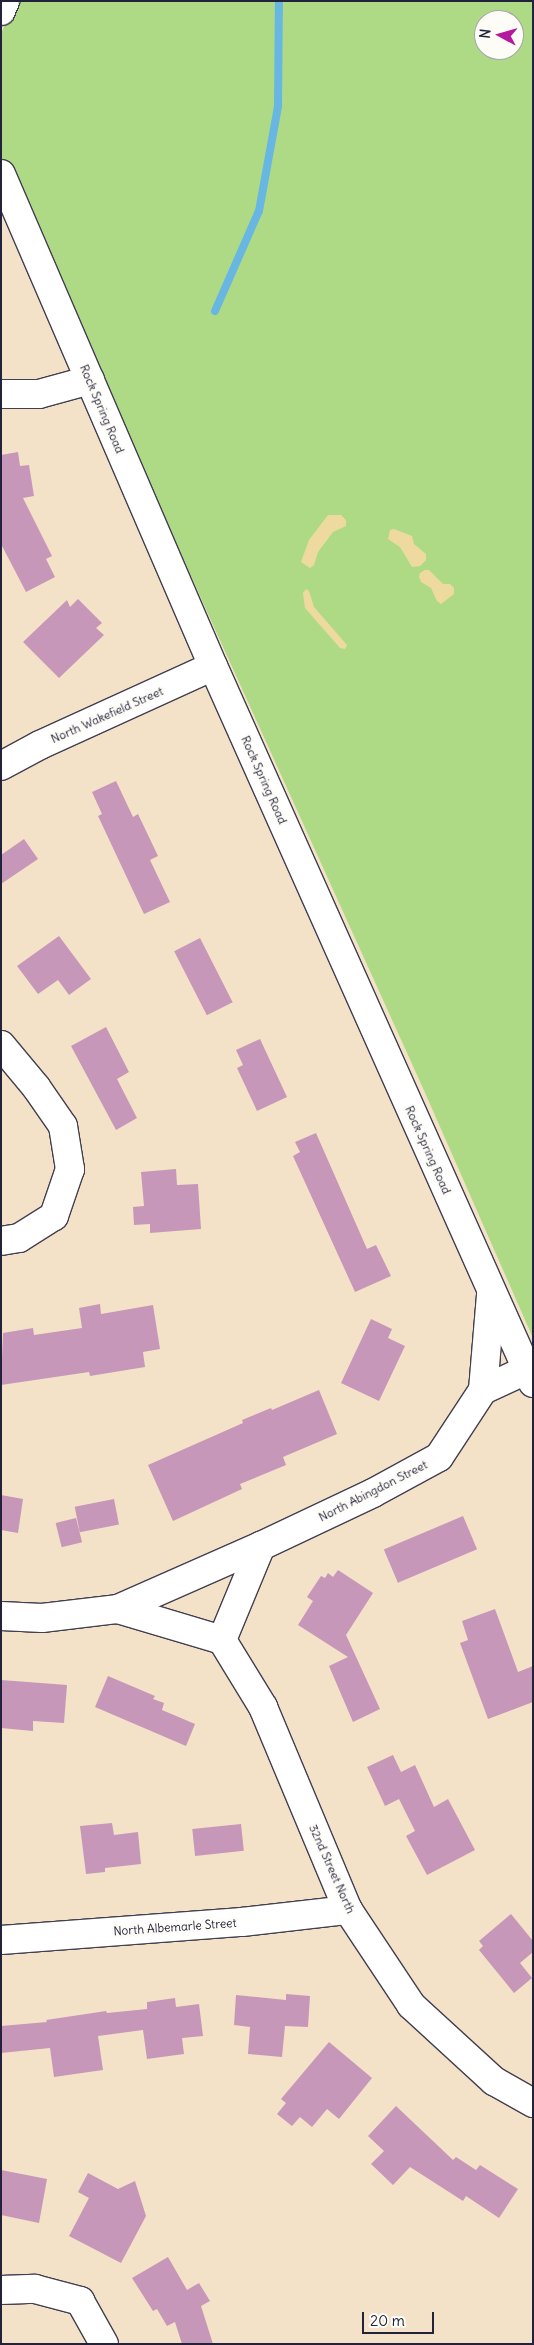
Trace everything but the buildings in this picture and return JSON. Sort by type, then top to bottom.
[{"type":"street","points":[[1,11],[5,1]]},
{"type":"street","name":"Rock Spring Road","points":[[1,174],[213,666],[530,1376]]},
{"type":"street","points":[[1,394],[40,394],[90,380]]},
{"type":"street","name":"North Wakefield Street","points":[[1,766],[40,745],[213,666]]},
{"type":"street","points":[[1,1045],[36,1087],[62,1126],[70,1169],[54,1216],[19,1238],[1,1241]]},
{"type":"street","name":"North Abingdon Street","points":[[1,1616],[42,1618],[118,1609],[261,1546],[373,1493],[439,1457],[483,1390],[491,1292]]},
{"type":"street","points":[[483,1390],[530,1376]]},
{"type":"street","points":[[222,1640],[261,1546]]},
{"type":"street","name":"North Abingdon Street","points":[[118,1609],[222,1640]]},
{"type":"street","name":"32nd Street North","points":[[222,1640],[263,1707],[348,1910],[411,2005],[494,2081],[533,2103]]},
{"type":"street","name":"North Albemarle Street","points":[[1,1940],[242,1922],[348,1910]]},
{"type":"street","points":[[1,2290],[36,2289],[80,2301],[104,2344]]},
{"type":"green space","points":[[15,1],[533,1],[533,1338],[422,1086],[1,157],[1,34]]},
{"type":"sand","points":[[328,515],[341,515],[346,520],[346,526],[333,532],[318,552],[314,565],[310,568],[301,562],[309,540]]},
{"type":"sand","points":[[394,529],[412,536],[414,544],[426,554],[426,560],[420,566],[412,567],[400,547],[388,539],[390,530]]},
{"type":"sand","points":[[429,570],[443,584],[450,584],[454,588],[454,594],[441,604],[437,601],[431,588],[421,582],[419,577],[420,573]]},
{"type":"sand","points":[[306,589],[309,591],[314,607],[347,645],[345,649],[340,648],[305,608],[303,593]]},
{"type":"waterway","points":[[215,311],[259,211],[278,106],[279,1]]}]
